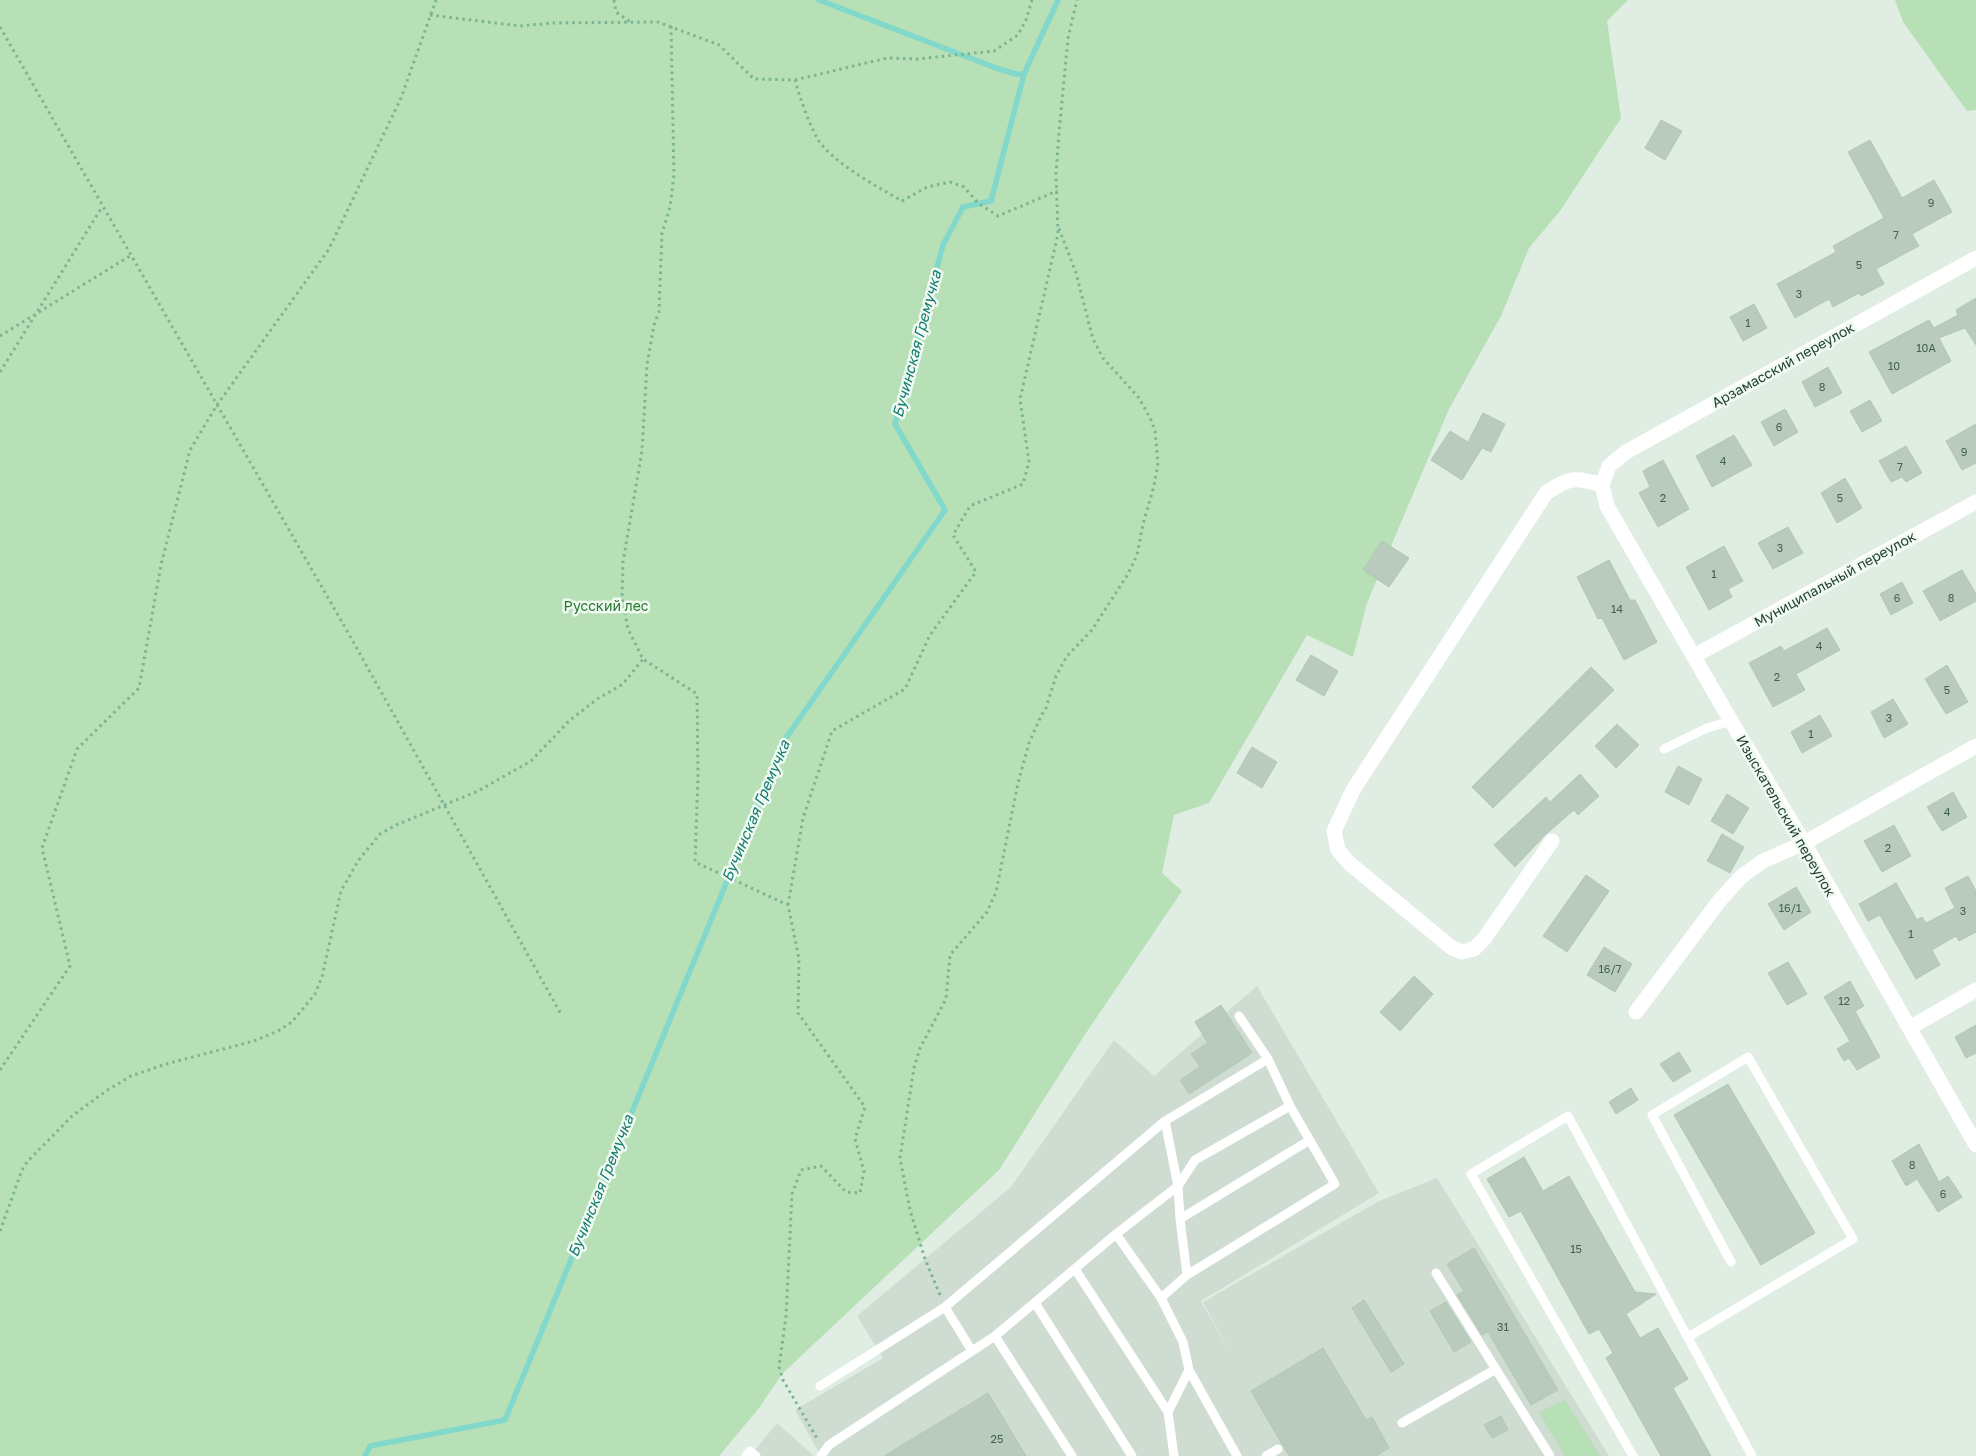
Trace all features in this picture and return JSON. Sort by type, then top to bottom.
[{"type":"street","name":"Арзамасский переулок","points":[[1602,485],[1609,466],[1626,452],[1976,258]]},
{"type":"street","points":[[1552,841],[1484,939],[1474,949],[1462,952],[1452,948],[1349,863],[1338,850],[1334,831],[1354,790],[1546,493],[1568,480],[1580,478],[1602,485]]},
{"type":"street","name":"Изыскательский переулок","points":[[1602,485],[1607,506],[1804,843],[1976,1145]]},
{"type":"street","name":"Муниципальный переулок","points":[[1694,656],[1976,502]]},
{"type":"street","points":[[1636,1012],[1720,900],[1742,876],[1763,861],[1804,843],[1976,746]]},
{"type":"street","points":[[1909,1028],[1976,990]]},
{"type":"lane","points":[[1664,749],[1707,728],[1731,721]]},
{"type":"lane","points":[[1161,1298],[1187,1275],[1335,1184],[1290,1106],[1268,1059],[1239,1016]]},
{"type":"lane","points":[[1688,1337],[1853,1239],[1748,1057],[1652,1116],[1731,1262]]},
{"type":"lane","points":[[820,1386],[945,1307],[1165,1122],[1268,1059]]},
{"type":"lane","points":[[823,1453],[829,1445],[996,1336],[1116,1234],[1178,1186],[1195,1160],[1290,1106]]},
{"type":"lane","points":[[1633,1456],[1471,1174],[1568,1116],[1752,1456]]},
{"type":"lane","points":[[1165,1122],[1178,1186],[1187,1275]]},
{"type":"lane","points":[[1180,1219],[1310,1140]]},
{"type":"lane","points":[[1116,1234],[1161,1298],[1183,1342],[1189,1370],[1236,1456]]},
{"type":"lane","points":[[1075,1269],[1168,1412],[1174,1456]]},
{"type":"lane","points":[[1436,1273],[1550,1456]]},
{"type":"lane","points":[[1035,1303],[1132,1456]]},
{"type":"lane","points":[[945,1307],[972,1351]]},
{"type":"lane","points":[[996,1336],[1072,1456]]},
{"type":"lane","points":[[1402,1423],[1496,1369]]},
{"type":"lane","points":[[1168,1412],[1189,1370]]},
{"type":"lane","points":[[1266,1456],[1278,1449]]},
{"type":"lane","points":[[746,1456],[750,1451],[756,1456]]},
{"type":"path","points":[[0,1070],[70,966],[42,848],[77,748],[139,688],[160,565],[190,450],[217,404],[329,249],[401,98],[436,0]]},
{"type":"path","points":[[614,0],[616,12],[630,22]]},
{"type":"path","points":[[430,15],[520,26],[552,22],[658,22],[719,45],[754,79],[795,80],[887,58],[918,59],[994,51],[1018,35],[1026,20],[1032,0]]},
{"type":"path","points":[[823,1453],[783,1380],[779,1367],[786,1316],[792,1194],[801,1170],[821,1166],[846,1192],[860,1193],[864,1171],[855,1139],[865,1107],[798,1013],[799,959],[788,905],[803,818],[832,731],[905,689],[930,635],[976,572],[953,535],[970,506],[1023,484],[1029,462],[1020,399],[1058,234],[1059,133],[1067,46],[1077,0]]},
{"type":"path","points":[[670,26],[674,181],[670,207],[662,233],[659,312],[654,325],[649,351],[642,451],[622,573],[623,608],[628,629],[643,659],[697,694],[698,776],[695,862],[788,905]]},
{"type":"path","points":[[0,28],[217,404],[445,805],[562,1016]]},
{"type":"path","points":[[795,80],[817,138],[834,157],[872,184],[902,201],[927,187],[950,182],[964,187],[978,203],[998,216],[1057,191]]},
{"type":"path","points":[[0,372],[102,207]]},
{"type":"path","points":[[945,1307],[922,1251],[910,1210],[900,1158],[914,1068],[920,1048],[946,999],[950,955],[987,912],[996,892],[1016,788],[1040,716],[1046,708],[1056,676],[1067,656],[1085,640],[1092,630],[1128,574],[1137,555],[1158,463],[1155,432],[1151,420],[1139,398],[1103,358],[1093,339],[1076,273],[1058,226]]},
{"type":"path","points":[[0,336],[130,256]]},
{"type":"path","points":[[0,1231],[22,1170],[27,1162],[72,1116],[99,1096],[131,1076],[148,1069],[254,1041],[278,1031],[292,1022],[305,1008],[319,985],[325,968],[327,951],[341,891],[358,861],[380,834],[396,825],[478,791],[531,761],[569,721],[597,699],[623,684],[643,659]]},
{"type":"shaded area","points":[[1257,986],[1379,1193],[1201,1301],[1233,1357],[1203,1302],[1379,1201],[1437,1178],[1609,1456],[821,1456],[795,1410],[883,1358],[857,1316],[1011,1187],[1114,1040],[1154,1076]]},
{"type":"shaded area","points":[[777,1423],[813,1455],[813,1456],[750,1456]]},
{"type":"green space","name":"Русский лес","points":[[0,0],[1628,0],[1607,21],[1621,118],[1560,211],[1529,248],[1501,316],[1449,409],[1367,603],[1353,657],[1307,635],[1209,803],[1174,815],[1162,873],[1182,891],[1084,1036],[999,1170],[782,1374],[759,1408],[719,1456],[0,1456]]},
{"type":"green space","points":[[1895,0],[1976,0],[1976,110],[1967,111],[1903,22]]},
{"type":"green space","points":[[1565,1400],[1600,1456],[1565,1456],[1539,1412]]},
{"type":"building","points":[[1661,120],[1682,131],[1665,160],[1645,148]]},
{"type":"building","points":[[1870,140],[1902,198],[1934,180],[1952,212],[1912,234],[1919,246],[1876,269],[1884,284],[1861,296],[1859,293],[1833,307],[1829,299],[1795,318],[1777,284],[1836,252],[1833,246],[1884,218],[1848,152]]},
{"type":"building","points":[[1976,298],[1976,345],[1965,328],[1939,338],[1951,361],[1892,394],[1869,352],[1929,320],[1934,328],[1958,315],[1956,310]]},
{"type":"building","points":[[1754,304],[1767,328],[1743,341],[1730,317]]},
{"type":"building","points":[[1828,367],[1842,393],[1815,407],[1802,382]]},
{"type":"building","points":[[1870,400],[1882,421],[1862,432],[1850,411]]},
{"type":"building","points":[[1785,409],[1798,432],[1774,446],[1761,422]]},
{"type":"building","points":[[1483,413],[1505,424],[1491,452],[1482,448],[1462,480],[1431,460],[1450,431],[1468,442]]},
{"type":"building","points":[[1976,424],[1976,463],[1962,470],[1946,441]]},
{"type":"building","points":[[1734,435],[1752,465],[1712,487],[1696,456]]},
{"type":"building","points":[[1906,446],[1922,473],[1906,482],[1902,477],[1891,482],[1879,461]]},
{"type":"building","points":[[1663,460],[1689,509],[1658,527],[1639,493],[1650,487],[1643,471]]},
{"type":"building","points":[[1845,478],[1862,508],[1837,523],[1821,493]]},
{"type":"building","points":[[1788,527],[1803,553],[1773,569],[1758,543]]},
{"type":"building","points":[[1382,541],[1409,558],[1389,587],[1363,570]]},
{"type":"building","points":[[1724,546],[1743,581],[1728,589],[1732,597],[1709,610],[1686,567]]},
{"type":"building","points":[[1609,560],[1630,600],[1635,600],[1657,642],[1624,660],[1602,618],[1598,619],[1577,577]]},
{"type":"building","points":[[1962,570],[1976,594],[1976,601],[1940,621],[1923,591]]},
{"type":"building","points":[[1902,582],[1913,603],[1891,615],[1880,594]]},
{"type":"building","points":[[1827,628],[1840,650],[1796,674],[1805,690],[1773,707],[1749,663],[1781,646],[1784,651]]},
{"type":"building","points":[[1311,655],[1338,671],[1324,696],[1296,680]]},
{"type":"building","points":[[1947,665],[1968,702],[1946,714],[1925,679]]},
{"type":"building","points":[[1591,667],[1614,690],[1493,808],[1472,787]]},
{"type":"building","points":[[1893,699],[1908,724],[1884,738],[1871,712]]},
{"type":"building","points":[[1820,715],[1832,736],[1802,753],[1791,732]]},
{"type":"building","points":[[1617,724],[1639,745],[1616,768],[1595,746]]},
{"type":"building","points":[[1252,747],[1277,762],[1262,788],[1237,773]]},
{"type":"building","points":[[1678,766],[1702,779],[1689,805],[1665,792]]},
{"type":"building","points":[[1580,774],[1599,796],[1578,815],[1574,810],[1545,835],[1515,867],[1494,845],[1546,797],[1550,802]]},
{"type":"building","points":[[1953,792],[1967,817],[1942,831],[1927,807]]},
{"type":"building","points":[[1727,794],[1749,808],[1733,834],[1711,821]]},
{"type":"building","points":[[1894,825],[1911,856],[1882,872],[1864,841]]},
{"type":"building","points":[[1722,834],[1744,847],[1730,873],[1707,861]]},
{"type":"building","points":[[1586,875],[1609,891],[1567,952],[1543,936]]},
{"type":"building","points":[[1968,876],[1976,891],[1976,932],[1959,941],[1956,936],[1932,950],[1940,965],[1916,979],[1880,915],[1868,921],[1859,904],[1896,883],[1917,920],[1922,917],[1926,923],[1955,908],[1945,888]]},
{"type":"building","points":[[1796,887],[1811,912],[1784,930],[1768,904]]},
{"type":"building","points":[[1604,947],[1632,964],[1615,992],[1587,975]]},
{"type":"building","points":[[1788,962],[1807,994],[1787,1005],[1768,973]]},
{"type":"building","points":[[1414,976],[1433,994],[1400,1031],[1380,1012]]},
{"type":"building","points":[[1850,981],[1864,1006],[1855,1011],[1880,1057],[1857,1070],[1849,1058],[1844,1061],[1837,1049],[1850,1041],[1824,997]]},
{"type":"building","points":[[1221,1005],[1252,1053],[1189,1094],[1180,1080],[1200,1067],[1191,1054],[1208,1043],[1195,1022]]},
{"type":"building","points":[[1976,1025],[1976,1053],[1966,1058],[1955,1037]]},
{"type":"building","points":[[1679,1052],[1691,1071],[1673,1082],[1660,1064]]},
{"type":"building","points":[[1728,1084],[1815,1233],[1761,1265],[1674,1115]]},
{"type":"building","points":[[1631,1088],[1638,1100],[1616,1114],[1609,1102]]},
{"type":"building","points":[[1919,1144],[1939,1182],[1948,1176],[1962,1197],[1938,1212],[1917,1179],[1906,1186],[1892,1161]]},
{"type":"building","points":[[1524,1157],[1543,1191],[1569,1176],[1635,1292],[1656,1294],[1626,1314],[1640,1338],[1658,1328],[1688,1379],[1673,1388],[1711,1456],[1661,1456],[1606,1358],[1613,1353],[1599,1329],[1589,1334],[1521,1211],[1509,1217],[1487,1179]]},
{"type":"building","points":[[1474,1248],[1558,1390],[1531,1405],[1488,1332],[1482,1335],[1457,1295],[1464,1291],[1447,1264]]},
{"type":"building","points":[[1364,1300],[1404,1364],[1391,1372],[1352,1308]]},
{"type":"building","points":[[1446,1302],[1471,1342],[1454,1352],[1430,1311]]},
{"type":"building","points":[[1323,1348],[1366,1420],[1372,1417],[1389,1448],[1376,1456],[1289,1456],[1251,1391]]},
{"type":"building","points":[[988,1393],[1026,1456],[884,1456]]},
{"type":"building","points":[[1501,1416],[1508,1430],[1492,1438],[1484,1425]]},
{"type":"waterway","points":[[819,0],[996,68],[1016,74],[1024,74]]},
{"type":"waterway","name":"Бучинская Гремучка","points":[[365,1456],[370,1446],[505,1420],[786,738],[945,510],[895,424],[943,245],[963,207],[991,201],[1024,74],[1058,0]]}]
